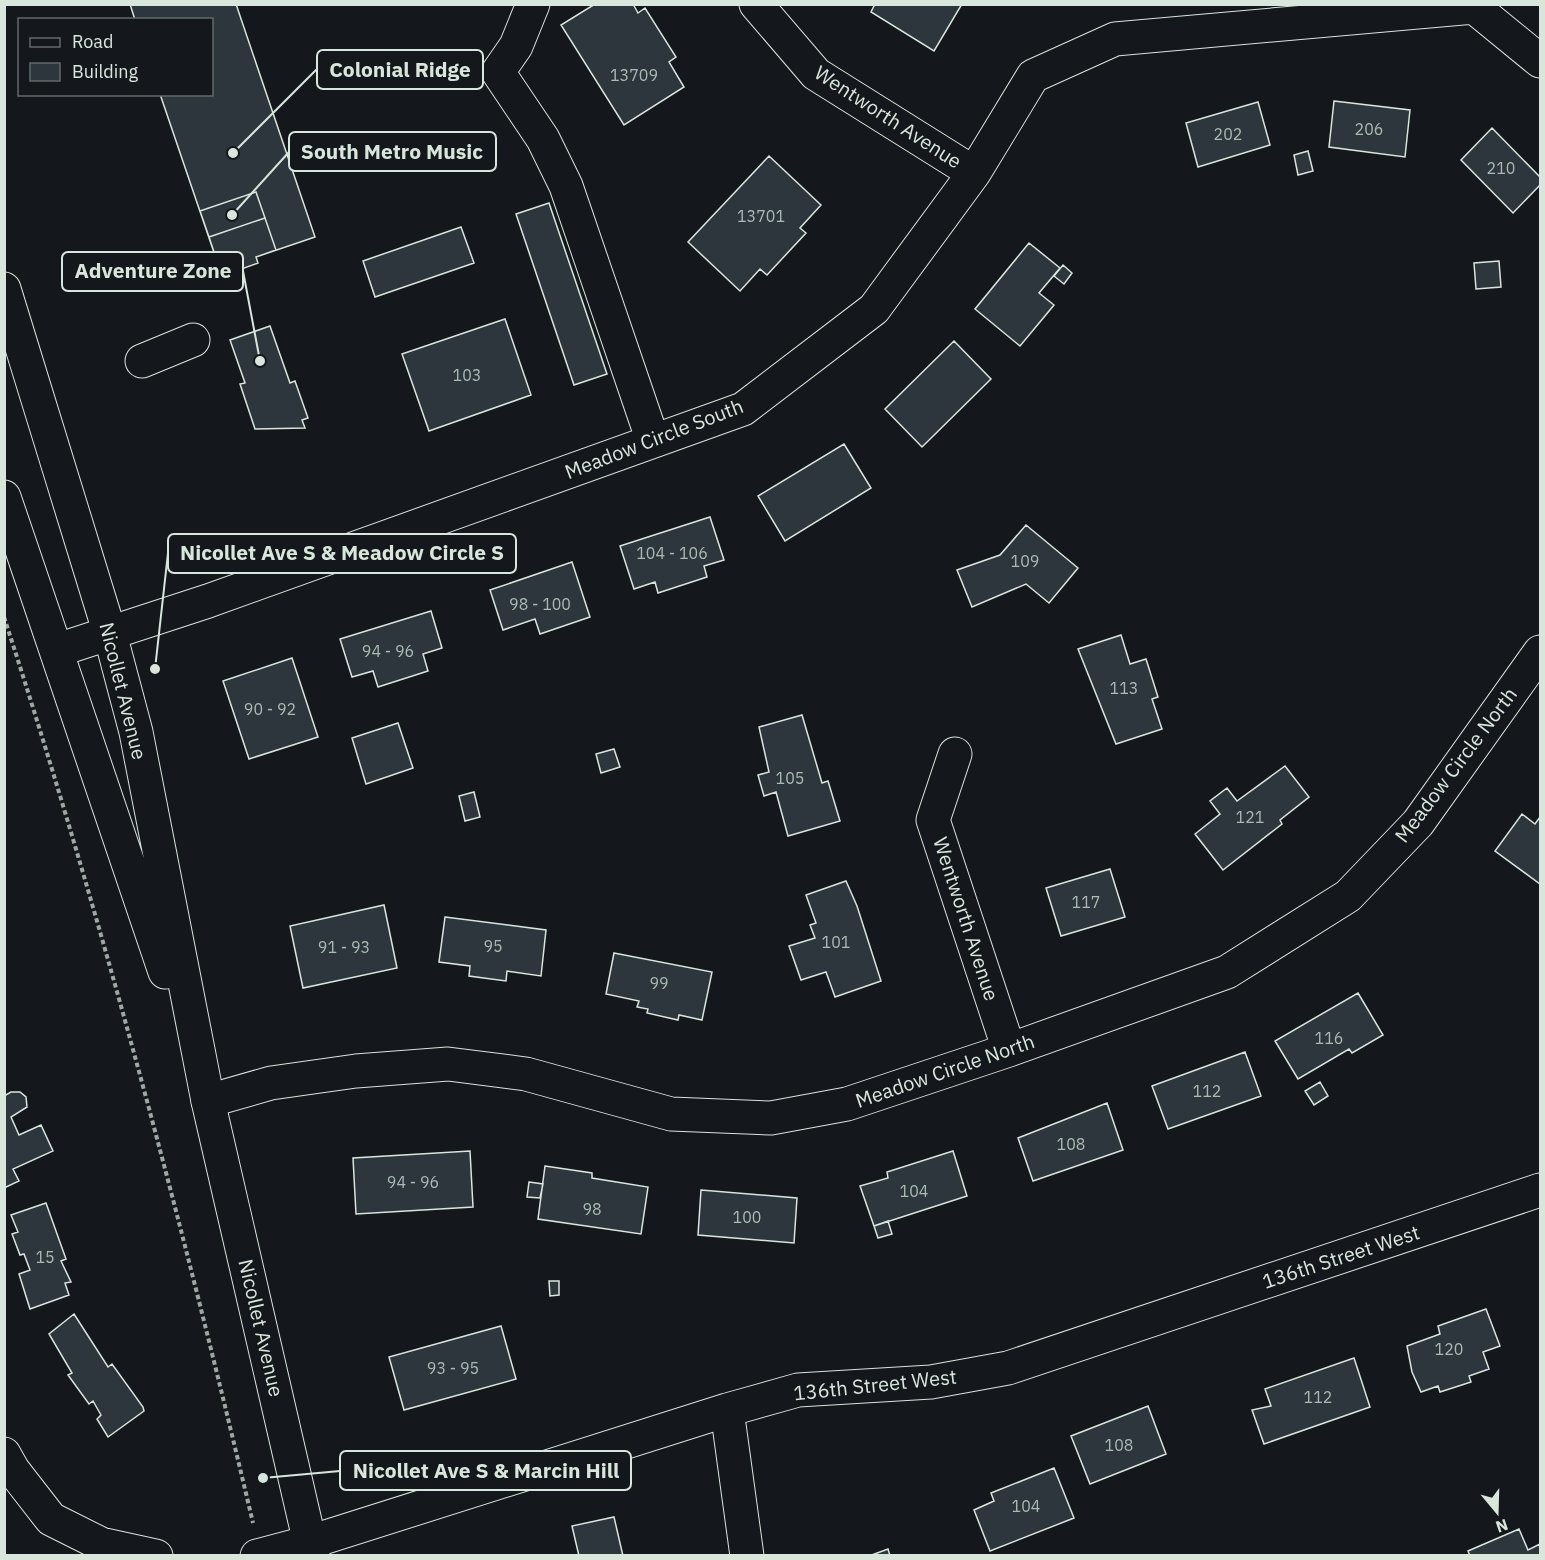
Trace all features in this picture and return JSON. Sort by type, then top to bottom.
[{"type":"street","points":[[533,4],[516,46],[498,72],[543,139],[566,186],[653,441]]},
{"type":"street","name":"Wentworth Avenue","points":[[756,4],[816,74],[974,173]]},
{"type":"street","points":[[1475,6],[1540,61]]},
{"type":"street","name":"Meadow Circle South","points":[[58,650],[110,634],[743,409],[874,309],[974,173],[1033,76],[1115,39],[1475,6]]},
{"type":"street","name":"Nicollet Avenue","points":[[4,289],[110,634],[136,732],[208,1101],[312,1549]]},
{"type":"street","points":[[142,361],[193,340]]},
{"type":"street","name":"Nicollet Avenue","points":[[4,497],[58,650],[208,1101]]},
{"type":"street","name":"Meadow Circle North","points":[[208,1101],[271,1083],[356,1071],[448,1064],[526,1074],[671,1114],[771,1118],[848,1104],[1009,1050],[1227,972],[1348,896],[1418,823],[1540,652]]},
{"type":"street","name":"Wentworth Avenue","points":[[955,754],[933,820],[1009,1050]]},
{"type":"street","name":"136th Street West","points":[[259,1555],[312,1549],[727,1410],[798,1390],[931,1382],[1008,1368],[1540,1190]]},
{"type":"street","points":[[727,1410],[747,1556]]},
{"type":"street","points":[[4,1454],[13,1470],[51,1519],[101,1544],[156,1556]]},
{"type":"path","points":[[4,617],[82,860],[128,1022],[259,1555]]},
{"type":"building","points":[[130,4],[236,4],[315,237],[256,257],[258,263],[222,276],[161,96],[213,96],[213,18],[134,18]]},
{"type":"building","points":[[595,4],[633,4],[638,13],[645,8],[676,57],[669,62],[684,87],[624,125],[561,25]]},
{"type":"building","points":[[875,4],[962,4],[934,51],[871,12]]},
{"type":"building","points":[[1334,101],[1410,110],[1405,157],[1329,147]]},
{"type":"building","points":[[1258,102],[1270,145],[1198,167],[1186,123]]},
{"type":"building","points":[[1492,128],[1540,177],[1540,185],[1513,213],[1461,160]]},
{"type":"building","points":[[1308,151],[1313,171],[1298,175],[1294,155]]},
{"type":"building","points":[[769,156],[821,205],[800,228],[806,233],[767,275],[760,269],[740,291],[688,242]]},
{"type":"building","points":[[256,192],[265,218],[209,237],[200,211]]},
{"type":"building","points":[[549,203],[607,374],[574,385],[516,214]]},
{"type":"building","points":[[265,218],[276,250],[256,257],[258,263],[222,276],[209,237]]},
{"type":"building","points":[[461,227],[474,263],[375,297],[363,261]]},
{"type":"building","points":[[1029,243],[1060,268],[1039,293],[1054,305],[1020,346],[975,309]]},
{"type":"building","points":[[1499,261],[1501,287],[1476,289],[1474,263]]},
{"type":"building","points":[[1063,265],[1072,273],[1064,284],[1054,276]]},
{"type":"building","points":[[505,319],[531,395],[429,431],[402,354]]},
{"type":"building","points":[[270,326],[290,383],[295,381],[308,418],[302,420],[305,428],[255,429],[240,384],[245,383],[230,340]]},
{"type":"building","points":[[954,341],[991,379],[922,447],[885,409]]},
{"type":"building","points":[[844,444],[871,488],[785,541],[758,496]]},
{"type":"building","points":[[710,517],[724,560],[704,566],[707,577],[658,593],[655,582],[634,589],[620,546]]},
{"type":"building","points":[[1026,525],[1078,568],[1049,603],[1026,584],[972,607],[957,570],[1000,555]]},
{"type":"building","points":[[572,562],[590,617],[540,634],[535,619],[503,630],[490,590]]},
{"type":"building","points":[[431,611],[442,648],[423,654],[428,671],[378,687],[373,671],[352,677],[340,639]]},
{"type":"building","points":[[1121,635],[1130,664],[1146,659],[1158,697],[1152,699],[1162,729],[1116,744],[1078,649]]},
{"type":"building","points":[[292,658],[318,737],[249,759],[223,681]]},
{"type":"building","points":[[802,715],[822,783],[828,781],[840,821],[788,836],[776,792],[764,796],[758,775],[769,772],[759,727]]},
{"type":"building","points":[[398,723],[413,768],[366,784],[352,738]]},
{"type":"building","points":[[614,749],[620,767],[601,773],[596,754]]},
{"type":"building","points":[[1285,766],[1309,797],[1280,820],[1282,824],[1223,870],[1195,834],[1220,814],[1210,801],[1227,788],[1237,801]]},
{"type":"building","points":[[474,792],[480,817],[465,821],[459,796]]},
{"type":"building","points":[[1522,814],[1535,824],[1540,817],[1540,884],[1495,851]]},
{"type":"building","points":[[1110,869],[1125,917],[1061,936],[1046,888]]},
{"type":"building","points":[[846,881],[857,906],[881,981],[835,997],[826,972],[801,980],[789,946],[815,938],[810,925],[816,923],[806,895]]},
{"type":"building","points":[[384,905],[397,968],[303,988],[290,926]]},
{"type":"building","points":[[445,917],[546,930],[541,976],[507,971],[506,981],[469,976],[470,966],[439,962]]},
{"type":"building","points":[[614,953],[712,972],[702,1020],[679,1015],[678,1020],[647,1013],[648,1009],[637,1007],[639,1001],[606,994]]},
{"type":"building","points":[[1358,993],[1383,1035],[1352,1053],[1349,1049],[1298,1079],[1275,1041]]},
{"type":"building","points":[[1245,1052],[1261,1096],[1168,1129],[1152,1086]]},
{"type":"building","points":[[1320,1082],[1328,1096],[1314,1105],[1305,1091]]},
{"type":"building","points":[[11,1092],[20,1092],[26,1097],[27,1107],[11,1117],[19,1135],[41,1125],[53,1151],[13,1169],[19,1181],[4,1188],[4,1096]]},
{"type":"building","points":[[1107,1103],[1123,1150],[1033,1181],[1018,1138]]},
{"type":"building","points":[[470,1151],[473,1207],[356,1214],[353,1158]]},
{"type":"building","points":[[953,1151],[967,1196],[874,1226],[860,1186],[888,1178],[887,1172]]},
{"type":"building","points":[[545,1166],[592,1173],[592,1178],[648,1187],[641,1234],[538,1219]]},
{"type":"building","points":[[529,1182],[543,1184],[540,1198],[527,1197]]},
{"type":"building","points":[[701,1190],[797,1198],[794,1243],[698,1235]]},
{"type":"building","points":[[46,1203],[66,1259],[61,1261],[71,1282],[65,1283],[69,1295],[30,1309],[19,1274],[30,1270],[24,1254],[20,1255],[12,1234],[18,1232],[11,1215]]},
{"type":"building","points":[[888,1221],[892,1234],[878,1238],[874,1226]]},
{"type":"building","points":[[549,1281],[559,1281],[559,1295],[550,1296]]},
{"type":"building","points":[[1486,1309],[1500,1346],[1483,1352],[1489,1369],[1469,1376],[1471,1382],[1440,1392],[1438,1386],[1421,1392],[1412,1372],[1407,1346],[1440,1334],[1438,1326]]},
{"type":"building","points":[[74,1314],[108,1367],[112,1364],[143,1407],[144,1411],[108,1437],[97,1419],[101,1415],[93,1401],[89,1404],[68,1375],[72,1373],[49,1334]]},
{"type":"building","points":[[501,1326],[516,1379],[404,1410],[389,1357]]},
{"type":"building","points":[[1354,1358],[1370,1407],[1264,1444],[1252,1410],[1271,1406],[1265,1389]]},
{"type":"building","points":[[1148,1406],[1166,1454],[1090,1484],[1071,1436]]},
{"type":"building","points":[[1054,1468],[1074,1518],[990,1551],[974,1510],[994,1501],[991,1493]]},
{"type":"building","points":[[614,1517],[623,1556],[579,1556],[572,1526]]},
{"type":"building","points":[[1519,1529],[1528,1550],[1540,1544],[1540,1556],[1470,1556],[1468,1551]]},
{"type":"building","points":[[888,1549],[890,1556],[869,1556]]},
{"type":"place","name":"Colonial Ridge","points":[[233,153]]},
{"type":"place","name":"South Metro Music","points":[[232,215]]},
{"type":"place","name":"Adventure Zone","points":[[260,361]]},
{"type":"place","name":"Nicollet Ave S & Meadow Circle S","points":[[155,669]]},
{"type":"place","name":"Nicollet Ave S & Marcin Hill","points":[[263,1478]]}]
